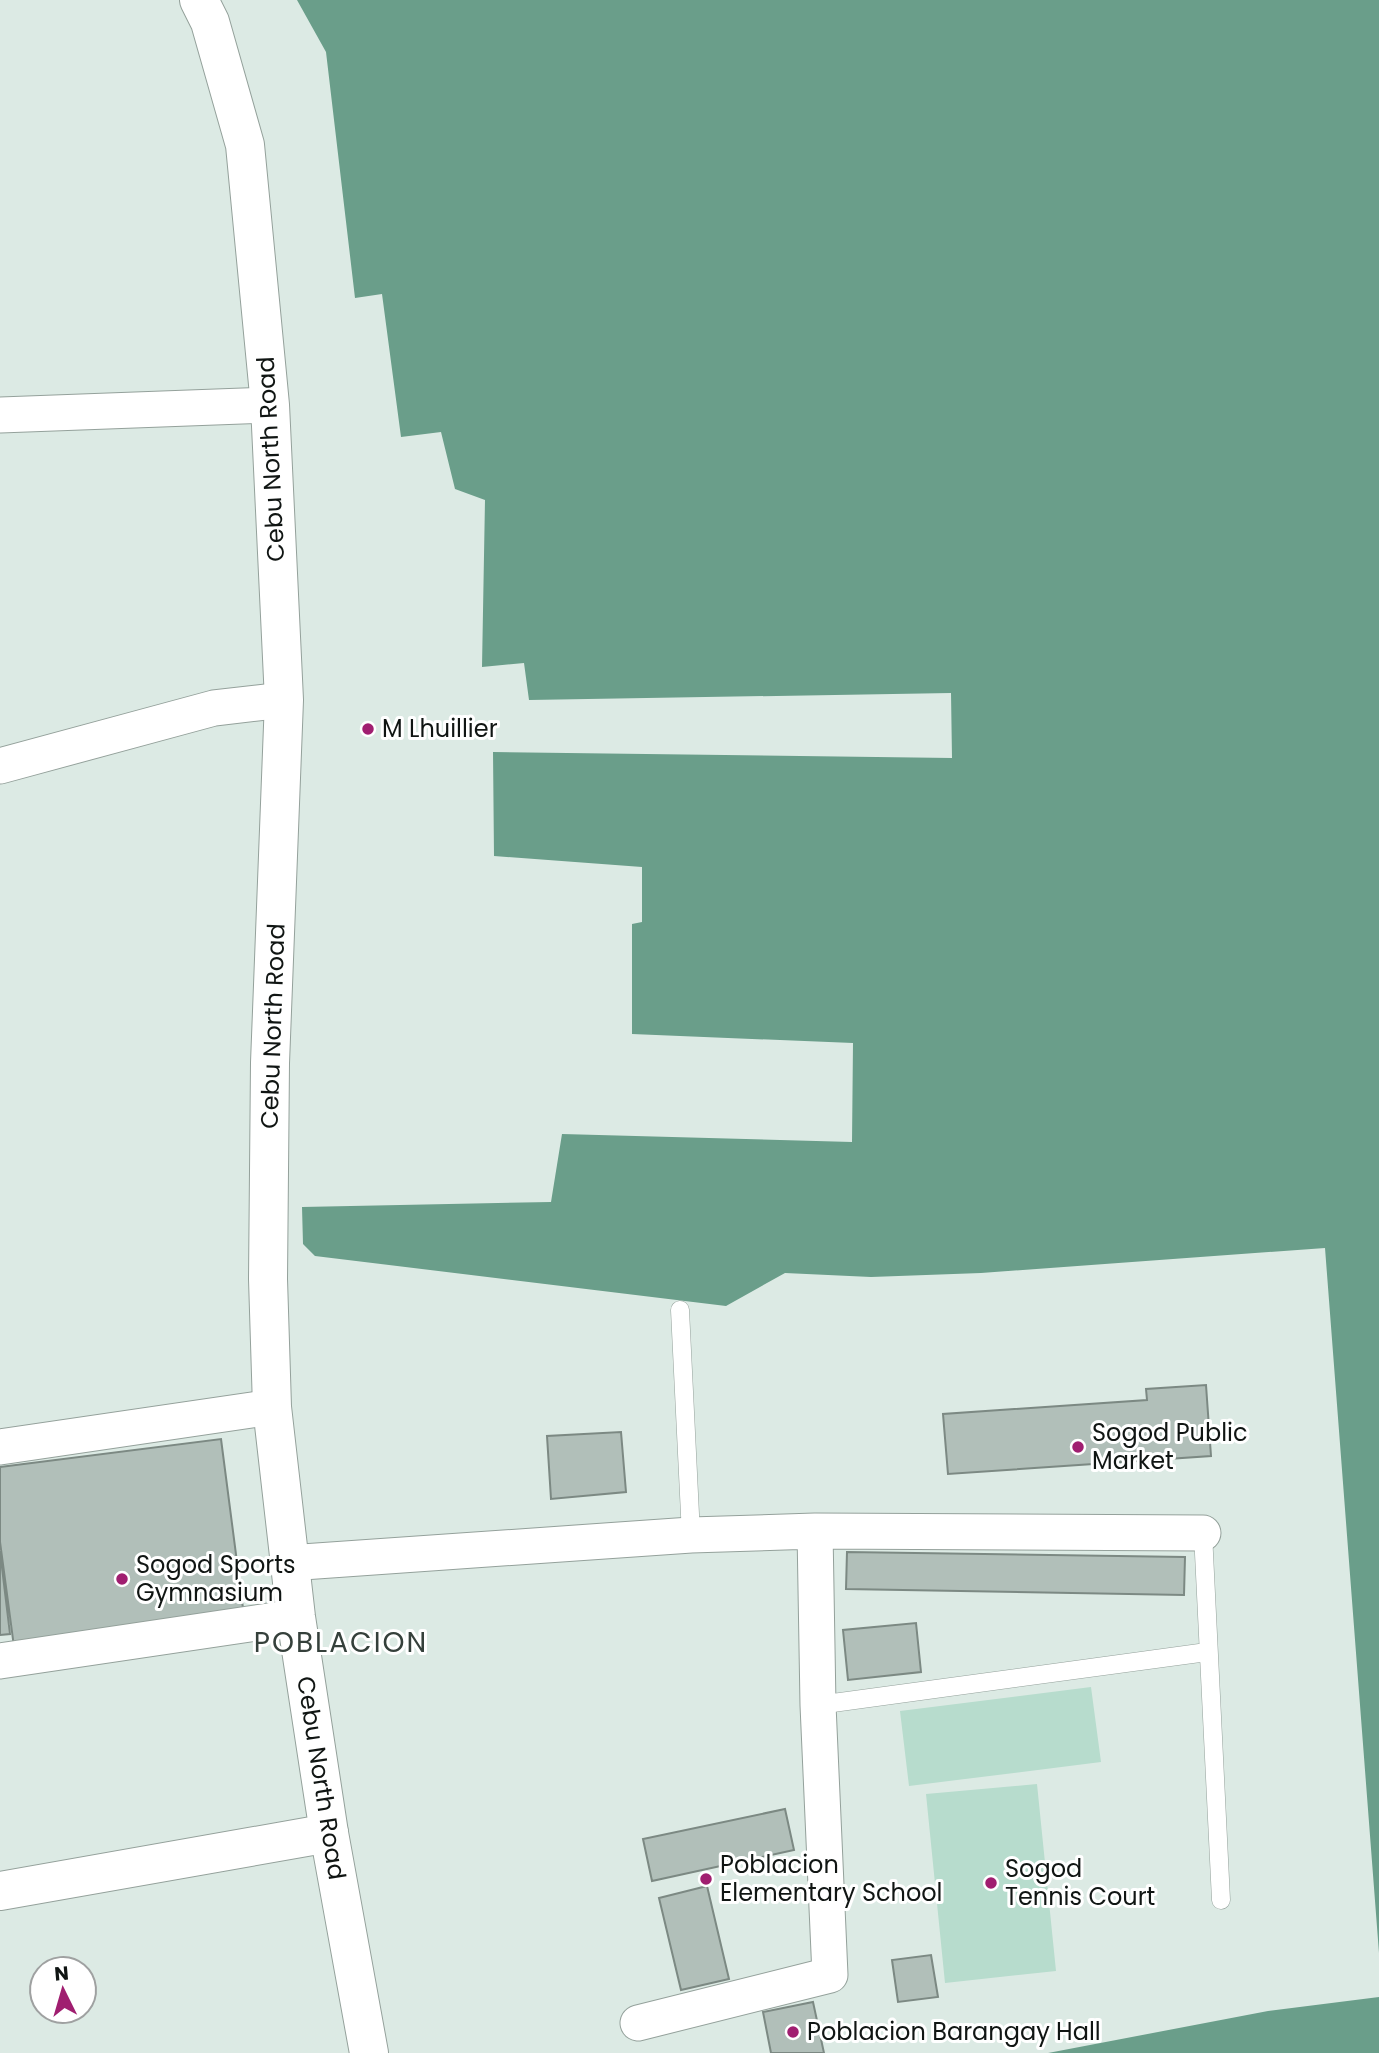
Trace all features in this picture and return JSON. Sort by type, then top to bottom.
[{"type":"main road","name":"Cebu North Road","points":[[199,0],[210,22],[245,145],[270,405],[284,700],[270,1063],[268,1254],[272,1407],[296,1617],[329,1833],[369,2053]]},
{"type":"main road","points":[[0,1891],[329,1833]]},
{"type":"street","points":[[0,415],[270,405]]},
{"type":"street","points":[[0,766],[214,708],[284,700]]},
{"type":"street","points":[[0,1447],[272,1407]]},
{"type":"street","points":[[638,2023],[830,1975],[818,1704],[816,1531]]},
{"type":"street","points":[[288,1563],[691,1535],[816,1531],[1203,1532]]},
{"type":"street","points":[[0,1661],[296,1617]]},
{"type":"lane","points":[[680,1310],[691,1535]]},
{"type":"lane","points":[[1203,1532],[1221,1900]]},
{"type":"lane","points":[[818,1704],[1208,1652]]},
{"type":"shaded area","points":[[297,0],[1379,0],[1379,1953],[1325,1248],[981,1273],[871,1277],[785,1273],[726,1306],[315,1256],[303,1244],[302,1207],[551,1202],[562,1134],[852,1142],[853,1043],[632,1034],[632,924],[642,922],[642,867],[494,856],[493,752],[952,758],[951,693],[529,700],[524,663],[482,667],[485,500],[455,489],[441,432],[401,437],[382,294],[355,298],[326,52]]},
{"type":"shaded area","points":[[1091,1687],[1101,1762],[909,1786],[900,1711]]},
{"type":"shaded area","name":"Sogod Tennis Court","points":[[1037,1784],[1056,1971],[945,1983],[926,1794]]},
{"type":"shaded area","points":[[1379,1997],[1379,2053],[1048,2053],[1268,2011]]},
{"type":"building","points":[[1206,1385],[1211,1456],[948,1474],[943,1414],[1147,1400],[1146,1389]]},
{"type":"building","points":[[621,1432],[626,1492],[551,1499],[547,1436]]},
{"type":"building","name":"Sogod Sports Gymnasium","points":[[221,1439],[244,1616],[14,1647],[0,1542],[0,1467]]},
{"type":"building","points":[[0,1551],[10,1634],[0,1635]]},
{"type":"building","points":[[847,1552],[1185,1557],[1184,1595],[846,1589]]},
{"type":"building","points":[[916,1623],[921,1672],[848,1680],[843,1630]]},
{"type":"building","points":[[785,1809],[794,1850],[652,1881],[643,1839]]},
{"type":"building","points":[[707,1886],[729,1979],[681,1990],[659,1898]]},
{"type":"building","points":[[931,1955],[938,1997],[898,2002],[892,1960]]},
{"type":"building","name":"Poblacion Barangay Hall","points":[[813,2002],[824,2053],[771,2053],[763,2012]]},
{"type":"place","name":"M Lhuillier","points":[[368,729]]},
{"type":"place","name":"Sogod Public Market","points":[[1078,1447]]},
{"type":"place","name":"Sogod Sports Gymnasium","points":[[122,1579]]},
{"type":"place","name":"Poblacion Elementary School","points":[[706,1879]]},
{"type":"place","name":"Sogod Tennis Court","points":[[991,1883]]},
{"type":"place","name":"Poblacion Barangay Hall","points":[[793,2032]]},
{"type":"district","name":"POBLACION","points":[[341,1642]]}]
